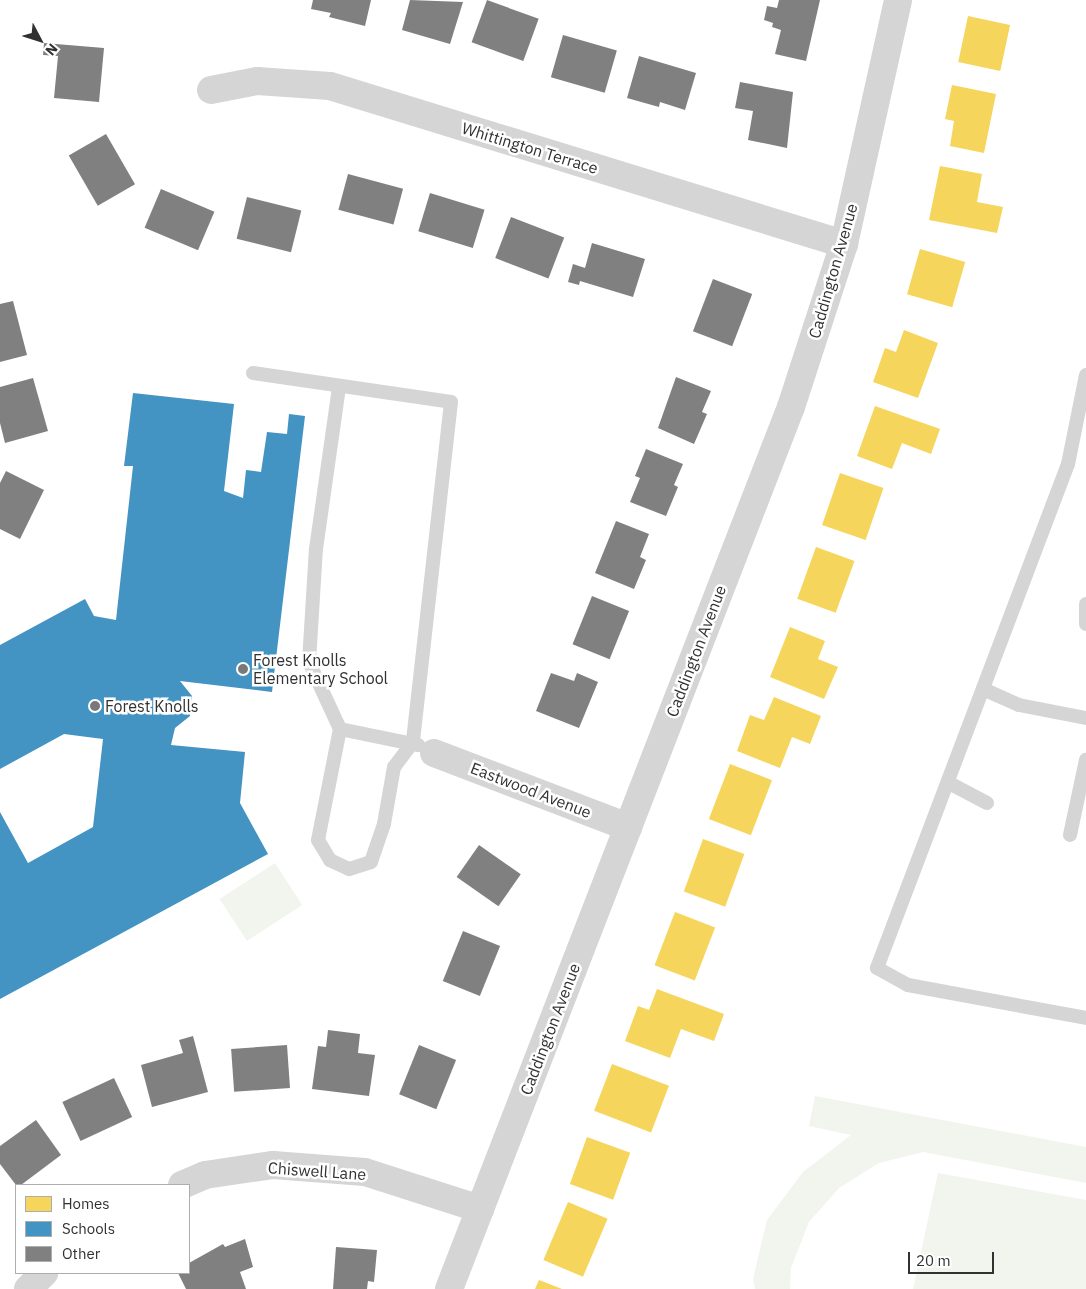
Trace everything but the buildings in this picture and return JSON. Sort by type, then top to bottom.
[{"type":"street","name":"Caddington Avenue","points":[[449,1289],[791,407],[844,244],[898,0]]},
{"type":"street","name":"Whittington Terrace","points":[[211,90],[257,80],[330,86],[844,244]]},
{"type":"street","name":"Eastwood Avenue","points":[[423,748],[628,827]]},
{"type":"street","name":"Chiswell Lane","points":[[184,1184],[205,1175],[273,1165],[365,1172],[480,1209]]},
{"type":"street","points":[[28,1289],[43,1274]]},
{"type":"lane","points":[[253,373],[452,402],[423,748]]},
{"type":"lane","points":[[1086,375],[1068,464],[949,783],[877,968],[908,985],[1086,1018]]},
{"type":"lane","points":[[339,387],[316,549],[309,662],[340,729],[318,840],[330,860],[349,869],[371,862],[384,824],[394,766],[423,748]]},
{"type":"lane","points":[[1086,604],[1086,624]]},
{"type":"lane","points":[[983,689],[1019,705],[1086,718]]},
{"type":"lane","points":[[340,729],[423,748]]},
{"type":"lane","points":[[1070,835],[1086,760]]},
{"type":"lane","points":[[949,783],[988,803]]},
{"type":"shaded area","points":[[275,863],[302,905],[247,941],[220,899]]},
{"type":"shaded area","points":[[815,1096],[1086,1147],[1086,1183],[923,1152],[879,1163],[839,1188],[809,1222],[791,1268],[790,1289],[755,1289],[753,1279],[767,1220],[803,1172],[851,1135],[809,1126]]},
{"type":"shaded area","points":[[938,1173],[1086,1200],[1086,1289],[913,1289]]},
{"type":"place","name":"Forest Knolls Elementary School","points":[[243,669]]},
{"type":"place","name":"Forest Knolls","points":[[95,706]]}]
